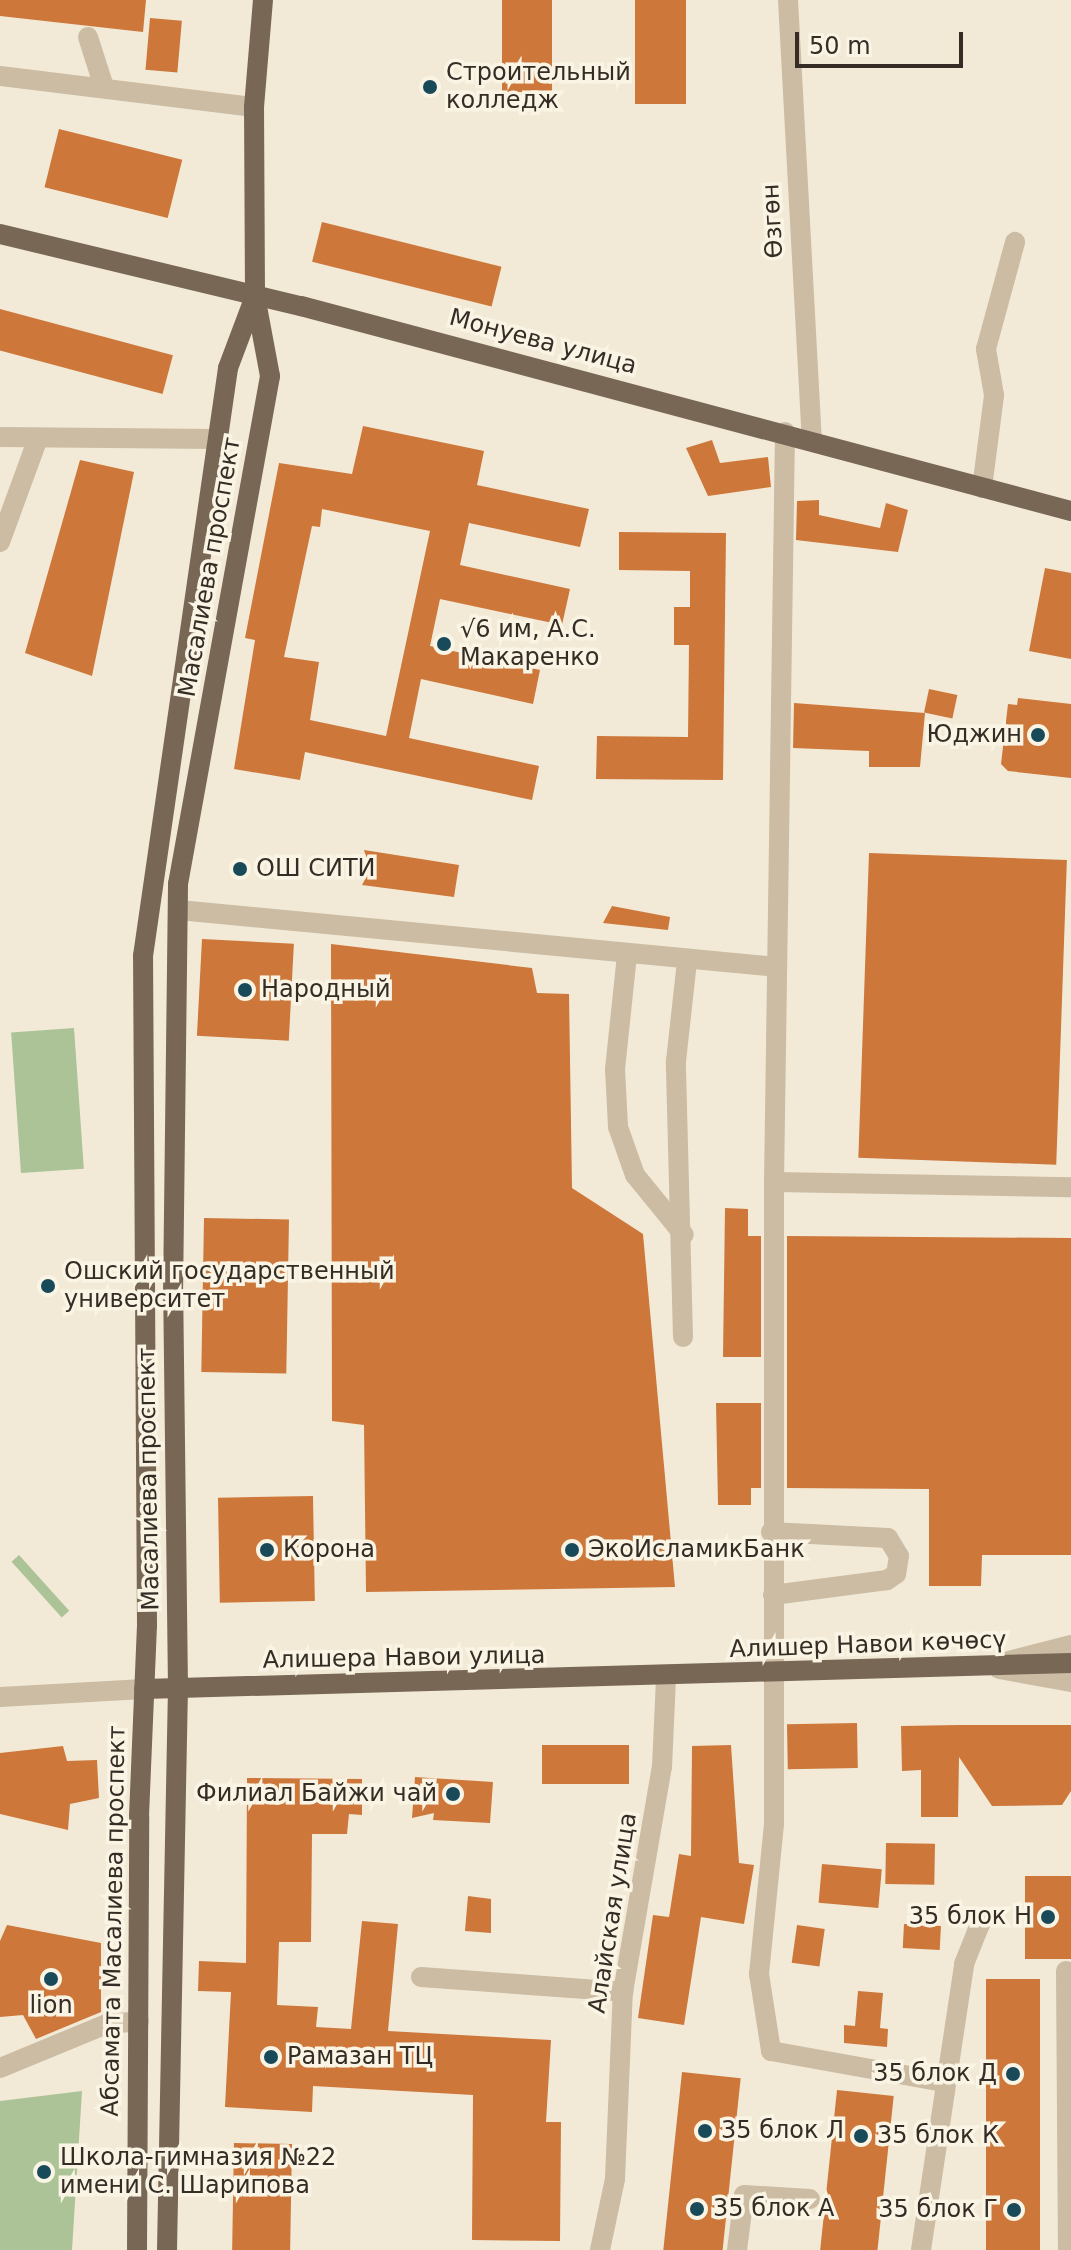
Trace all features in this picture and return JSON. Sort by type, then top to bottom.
[{"type":"main road","points":[[255,296],[254,107],[263,0]]},
{"type":"main road","name":"Монуева улица","points":[[0,234],[785,432],[1071,511]]},
{"type":"main road","name":"Масалиева проспект","points":[[144,1689],[143,956],[228,368],[255,296]]},
{"type":"main road","name":"Масалиева проспект","points":[[167,2250],[178,1688],[173,1295],[178,884],[270,376],[255,296]]},
{"type":"main road","name":"Алишер Навои көчөсү","points":[[666,1678],[1071,1663]]},
{"type":"main road","name":"Алишера Навои улица","points":[[144,1689],[666,1678]]},
{"type":"main road","name":"Абсамата Масалиева проспект","points":[[137,2250],[144,1689]]},
{"type":"street","name":"Өзгөн","points":[[788,0],[812,439]]},
{"type":"street","points":[[88,37],[104,87]]},
{"type":"street","points":[[0,76],[254,107]]},
{"type":"street","points":[[982,488],[994,395],[986,349],[1015,242]]},
{"type":"street","points":[[785,432],[771,1532],[776,1675],[774,1824],[759,1974],[771,2051],[943,2082]]},
{"type":"street","points":[[0,437],[216,439]]},
{"type":"street","points":[[0,542],[38,438]]},
{"type":"street","points":[[179,910],[687,962],[777,967]]},
{"type":"street","points":[[627,955],[615,1069],[618,1127],[635,1175],[684,1235]]},
{"type":"street","points":[[683,1337],[684,1235],[676,1061],[687,962]]},
{"type":"street","points":[[774,1182],[1071,1187]]},
{"type":"street","points":[[771,1532],[888,1538],[899,1556],[896,1574],[887,1580],[773,1595]]},
{"type":"street","points":[[987,1667],[1071,1645]]},
{"type":"street","points":[[987,1667],[1071,1682]]},
{"type":"street","name":"Алайская улица","points":[[600,2250],[615,2179],[623,1992],[662,1767],[666,1678]]},
{"type":"street","points":[[0,1697],[144,1689]]},
{"type":"street","points":[[921,2250],[943,2082],[964,1964],[982,1919]]},
{"type":"street","points":[[1066,1971],[1068,2250]]},
{"type":"street","points":[[421,1977],[623,1992]]},
{"type":"street","points":[[0,2068],[107,2024],[139,2021]]},
{"type":"street","points":[[737,2250],[744,2195],[810,2199]]},
{"type":"green space","points":[[74,1028],[84,1169],[21,1173],[11,1032]]},
{"type":"green space","points":[[19,1555],[69,1611],[62,1617],[12,1562]]},
{"type":"green space","name":"Школа-гимназия №22 имени С. Шарипова","points":[[82,2091],[72,2250],[0,2250],[0,2101]]},
{"type":"building","points":[[0,0],[146,0],[143,32],[0,16]]},
{"type":"building","points":[[502,0],[552,0],[552,92],[502,92]]},
{"type":"building","points":[[635,0],[686,0],[686,104],[635,104]]},
{"type":"building","points":[[150,18],[182,21],[177,73],[145,70]]},
{"type":"building","points":[[59,129],[182,160],[168,218],[44,187]]},
{"type":"building","points":[[322,222],[502,267],[492,307],[312,262]]},
{"type":"building","points":[[0,309],[173,355],[163,394],[0,350]]},
{"type":"building","points":[[363,426],[484,451],[477,485],[589,509],[580,547],[469,523],[460,565],[570,589],[562,625],[440,599],[430,646],[540,670],[533,704],[421,679],[409,738],[539,766],[532,800],[305,752],[300,780],[234,769],[255,640],[245,638],[279,463],[352,474]],"holes":[[[322,509],[430,531],[386,736],[310,720],[319,662],[284,657],[312,526],[320,527]]]},
{"type":"building","points":[[712,440],[720,463],[768,457],[771,487],[708,496],[686,448]]},
{"type":"building","points":[[80,460],[134,472],[92,676],[25,653]]},
{"type":"building","points":[[819,500],[819,515],[880,528],[886,503],[908,510],[898,552],[796,540],[797,501]]},
{"type":"building","points":[[619,532],[726,533],[723,780],[596,779],[597,736],[688,737],[689,645],[674,645],[674,607],[690,607],[690,571],[619,570]]},
{"type":"building","name":"Юджин","points":[[1045,568],[1071,573],[1071,659],[1029,651]]},
{"type":"building","points":[[929,689],[957,695],[952,719],[924,712]]},
{"type":"building","name":"Юджин","points":[[1018,698],[1071,704],[1071,778],[1008,771],[1001,764],[1008,704],[1017,705]]},
{"type":"building","points":[[794,703],[925,713],[920,767],[869,767],[869,751],[793,748]]},
{"type":"building","points":[[364,850],[459,865],[454,897],[362,885],[370,870]]},
{"type":"building","points":[[869,853],[1067,860],[1056,1165],[858,1158]]},
{"type":"building","points":[[612,906],[670,917],[668,930],[603,923]]},
{"type":"building","name":"Народный","points":[[202,939],[294,944],[289,1041],[197,1036]]},
{"type":"building","points":[[331,944],[532,968],[537,993],[569,994],[572,1188],[643,1234],[675,1587],[366,1592],[364,1425],[332,1421]]},
{"type":"building","points":[[725,1208],[748,1209],[748,1236],[761,1236],[761,1357],[723,1357]]},
{"type":"building","points":[[204,1218],[289,1219],[286,1373],[201,1372]]},
{"type":"building","points":[[787,1236],[1071,1238],[1071,1555],[982,1555],[981,1586],[929,1586],[929,1489],[787,1488]]},
{"type":"building","points":[[716,1403],[761,1403],[761,1488],[751,1488],[751,1505],[718,1505]]},
{"type":"building","name":"Корона","points":[[313,1496],[315,1601],[220,1603],[218,1498]]},
{"type":"building","points":[[857,1723],[858,1768],[788,1769],[787,1724]]},
{"type":"building","points":[[1071,1725],[1071,1791],[1062,1805],[992,1806],[959,1757],[958,1817],[921,1817],[921,1770],[902,1771],[901,1726]]},
{"type":"building","points":[[542,1745],[629,1745],[629,1784],[542,1784]]},
{"type":"building","points":[[731,1745],[739,1863],[754,1865],[744,1924],[701,1917],[684,2025],[638,2018],[653,1915],[669,1917],[679,1854],[691,1856],[692,1746]]},
{"type":"building","points":[[63,1746],[67,1761],[97,1760],[99,1798],[70,1804],[68,1830],[0,1814],[0,1753]]},
{"type":"building","name":"Филиал Байжи чай","points":[[415,1777],[493,1782],[490,1823],[433,1820],[434,1813],[412,1818]]},
{"type":"building","points":[[247,1778],[362,1779],[362,1815],[349,1814],[347,1834],[312,1834],[311,1942],[279,1942],[277,2005],[318,2007],[316,2027],[351,2029],[362,1921],[398,1924],[388,2031],[551,2040],[546,2122],[561,2122],[560,2241],[472,2240],[473,2095],[313,2086],[312,2112],[225,2107],[231,1992],[198,1991],[199,1961],[246,1963]]},
{"type":"building","points":[[886,1843],[935,1844],[934,1885],[885,1884]]},
{"type":"building","points":[[822,1864],[882,1869],[878,1908],[819,1903]]},
{"type":"building","name":"35 блок Н","points":[[1025,1876],[1071,1876],[1071,1959],[1025,1959]]},
{"type":"building","points":[[468,1896],[491,1899],[491,1933],[465,1931]]},
{"type":"building","points":[[904,1924],[941,1926],[940,1950],[903,1948]]},
{"type":"building","name":"lion","points":[[7,1925],[101,1943],[101,2012],[36,2039],[23,2015],[0,2017],[0,1941]]},
{"type":"building","points":[[797,1925],[825,1929],[819,1967],[792,1963]]},
{"type":"building","name":"35 блок Д","points":[[986,1979],[1040,1979],[1040,2250],[986,2250]]},
{"type":"building","points":[[858,1991],[883,1993],[880,2028],[888,2029],[887,2047],[844,2043],[844,2025],[855,2026]]},
{"type":"building","points":[[682,2072],[741,2078],[723,2250],[663,2250]]},
{"type":"building","points":[[837,2090],[894,2096],[877,2250],[820,2250]]},
{"type":"building","points":[[234,2143],[292,2144],[290,2250],[232,2250]]},
{"type":"place","name":"Строительный колледж","points":[[430,87]]},
{"type":"place","name":"√6 им, А.С. Макаренко","points":[[444,644]]},
{"type":"place","name":"Юджин","points":[[1038,735]]},
{"type":"place","name":"ОШ СИТИ","points":[[240,869]]},
{"type":"place","name":"Народный","points":[[245,990]]},
{"type":"place","name":"Ошский государственный университет","points":[[48,1286]]},
{"type":"place","name":"Корона","points":[[267,1550]]},
{"type":"place","name":"ЭкоИсламикБанк","points":[[572,1550]]},
{"type":"place","name":"Филиал Байжи чай","points":[[453,1794]]},
{"type":"place","name":"35 блок Н","points":[[1048,1917]]},
{"type":"place","name":"lion","points":[[51,1979]]},
{"type":"place","name":"Рамазан ТЦ","points":[[271,2057]]},
{"type":"place","name":"35 блок Д","points":[[1013,2074]]},
{"type":"place","name":"35 блок Л","points":[[705,2131]]},
{"type":"place","name":"35 блок К","points":[[861,2136]]},
{"type":"place","name":"Школа-гимназия №22 имени С. Шарипова","points":[[44,2172]]},
{"type":"place","name":"35 блок А","points":[[697,2209]]},
{"type":"place","name":"35 блок Г","points":[[1014,2210]]}]
